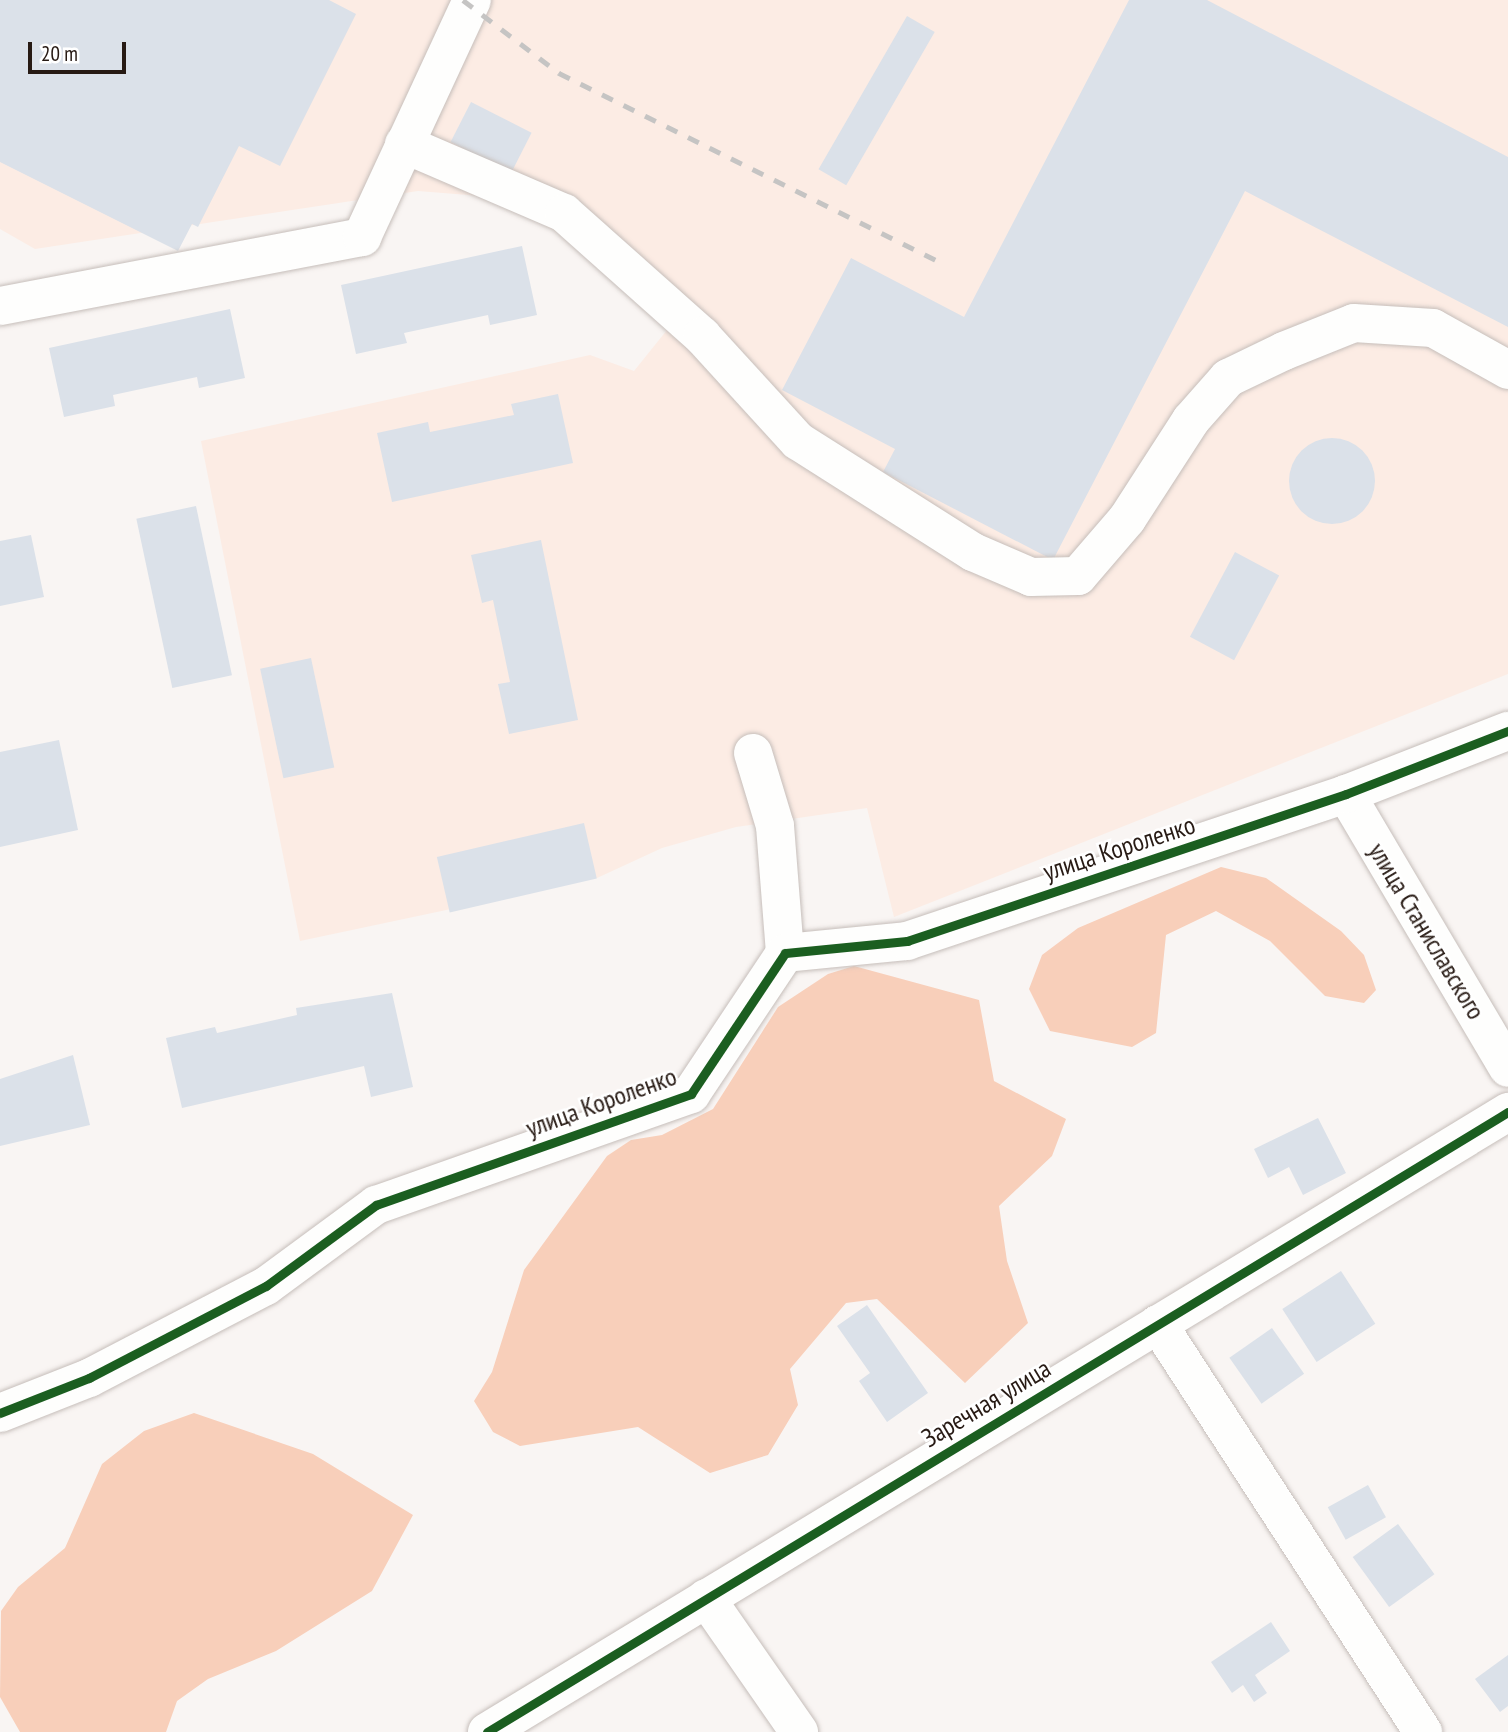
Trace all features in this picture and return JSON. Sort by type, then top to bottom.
[{"type":"street","points":[[0,306],[362,237],[472,0]]},
{"type":"street","points":[[404,144],[564,213],[702,336],[798,442],[973,552],[1031,577],[1078,576],[1127,519],[1191,420],[1228,378],[1284,351],[1354,323],[1433,328],[1508,370]]},
{"type":"street","name":"улица Короленко","points":[[0,1413],[89,1378],[266,1286],[376,1205],[691,1094],[785,953],[907,941],[1346,794],[1508,731]]},
{"type":"street","points":[[753,753],[775,825],[785,953]]},
{"type":"street","name":"улица Станиславского","points":[[1346,794],[1508,1068]]},
{"type":"street","name":"Заречная улица","points":[[487,1732],[1508,1112]]},
{"type":"street","points":[[1158,1324],[1423,1732]]},
{"type":"street","points":[[706,1598],[799,1732]]},
{"type":"shaded area","points":[[0,0],[1508,0],[1508,674],[894,917],[867,808],[736,827],[662,848],[597,878],[300,941],[201,441],[590,355],[634,371],[667,330],[561,234],[493,197],[418,191],[35,249],[0,229]]},
{"type":"shaded area","points":[[1221,867],[1266,878],[1341,931],[1364,955],[1376,990],[1364,1003],[1325,996],[1270,941],[1216,911],[1166,935],[1156,1033],[1132,1047],[1050,1031],[1029,989],[1042,955],[1078,928]]},
{"type":"shaded area","points":[[854,966],[979,1000],[994,1081],[1066,1119],[1052,1156],[999,1206],[1007,1261],[1028,1323],[965,1383],[877,1299],[846,1303],[790,1369],[798,1405],[768,1455],[710,1473],[638,1427],[520,1446],[493,1432],[474,1401],[492,1372],[524,1270],[607,1156],[631,1140],[662,1135],[713,1109],[778,1007],[828,974]]},
{"type":"shaded area","points":[[194,1413],[313,1454],[413,1515],[372,1591],[276,1651],[208,1679],[177,1701],[166,1732],[20,1732],[0,1697],[1,1611],[18,1587],[65,1548],[102,1464],[144,1431]]},
{"type":"building","points":[[0,0],[329,0],[356,14],[280,166],[239,146],[198,227],[192,224],[178,251],[0,162]]},
{"type":"building","points":[[1129,0],[1207,0],[1508,157],[1508,327],[1245,191],[1053,560],[883,472],[895,449],[782,390],[851,258],[964,317]]},
{"type":"building","points":[[907,16],[935,32],[846,185],[818,169]]},
{"type":"building","points":[[471,102],[532,133],[511,173],[451,142]]},
{"type":"building","points":[[522,246],[537,315],[490,325],[488,315],[404,333],[407,343],[356,354],[341,285]]},
{"type":"building","points":[[230,309],[245,378],[199,388],[197,377],[113,395],[115,406],[64,417],[49,348]]},
{"type":"building","points":[[558,394],[573,463],[392,502],[377,433],[428,422],[430,432],[514,415],[511,404]]},
{"type":"building","points":[[1324,438],[1340,438],[1363,450],[1372,464],[1375,481],[1372,498],[1363,512],[1340,524],[1324,524],[1308,517],[1296,505],[1289,489],[1289,473],[1296,457],[1308,445]]},
{"type":"building","points":[[196,506],[232,675],[172,688],[136,519]]},
{"type":"building","points":[[31,535],[44,597],[0,606],[0,541]]},
{"type":"building","points":[[541,540],[578,720],[509,734],[498,684],[510,682],[493,600],[482,603],[471,555]]},
{"type":"building","points":[[1235,552],[1279,575],[1234,660],[1190,637]]},
{"type":"building","points":[[311,658],[334,768],[283,778],[260,669]]},
{"type":"building","points":[[59,740],[78,830],[0,847],[0,752]]},
{"type":"building","points":[[584,823],[597,879],[450,913],[437,857]]},
{"type":"building","points":[[392,993],[413,1087],[371,1097],[364,1066],[182,1108],[166,1038],[215,1027],[217,1033],[297,1015],[296,1008]]},
{"type":"building","points":[[73,1055],[90,1125],[0,1146],[0,1079]]},
{"type":"building","points":[[1318,1118],[1346,1173],[1303,1195],[1289,1167],[1268,1178],[1254,1149]]},
{"type":"building","points":[[1341,1271],[1375,1324],[1317,1362],[1282,1309]]},
{"type":"building","points":[[867,1305],[928,1393],[887,1422],[859,1381],[870,1373],[837,1326]]},
{"type":"building","points":[[1272,1328],[1304,1374],[1262,1404],[1229,1358]]},
{"type":"building","points":[[1368,1485],[1386,1517],[1346,1540],[1328,1507]]},
{"type":"building","points":[[1398,1524],[1434,1574],[1389,1607],[1353,1557]]},
{"type":"building","points":[[1271,1622],[1290,1651],[1255,1675],[1267,1693],[1254,1702],[1243,1685],[1232,1693],[1211,1662]]},
{"type":"building","points":[[1508,1655],[1508,1706],[1500,1712],[1475,1679]]},
{"type":"railway","points":[[463,0],[559,73],[941,263]]},
{"type":"cycle path","points":[[0,1413],[89,1378],[266,1286],[376,1205],[691,1094],[785,953],[907,941],[1346,794],[1508,731]]},
{"type":"cycle path","points":[[487,1732],[1508,1112]]}]
